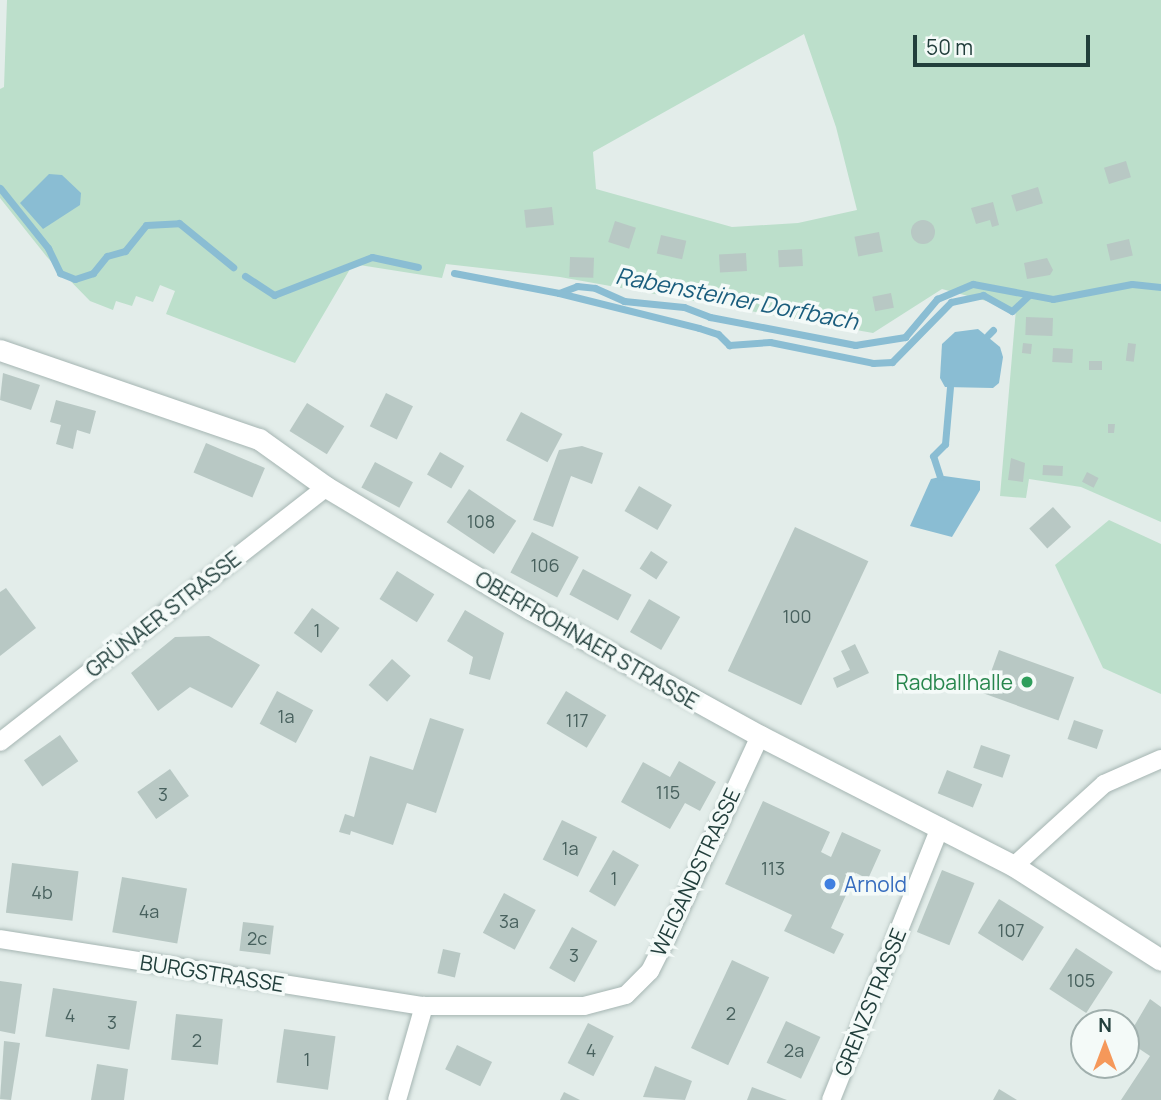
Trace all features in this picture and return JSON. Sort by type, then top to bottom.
[{"type":"main road","name":"OBERFROHNAER STRASSE","points":[[0,350],[260,439],[326,486],[564,629],[760,736],[1014,866],[1161,960]]},
{"type":"street","name":"GRÜNAER STRASSE","points":[[0,742],[326,486]]},
{"type":"street","name":"WEIGANDSTRASSE","points":[[424,1006],[584,1006],[626,995],[650,971],[760,736]]},
{"type":"street","points":[[1014,866],[1104,784],[1161,758]]},
{"type":"street","name":"GRENZSTRASSE","points":[[831,1100],[940,827]]},
{"type":"street","name":"BURGSTRASSE","points":[[0,939],[424,1006]]},
{"type":"street","points":[[397,1100],[424,1006]]},
{"type":"green space","points":[[7,0],[1161,0],[1161,522],[1081,487],[1029,479],[1026,498],[1000,496],[1016,309],[942,289],[873,333],[560,277],[446,264],[442,278],[353,264],[295,363],[166,314],[175,291],[160,285],[153,302],[136,296],[132,306],[116,301],[113,310],[90,301],[47,257],[0,198],[0,89],[4,87]],"holes":[[[804,34],[836,127],[857,210],[798,223],[732,227],[596,189],[593,152]]]},
{"type":"green space","points":[[1109,520],[1161,544],[1161,694],[1103,668],[1055,565]]},
{"type":"water","points":[[49,174],[62,175],[81,193],[80,205],[43,229],[20,203]]},
{"type":"water","points":[[978,329],[1000,347],[1003,357],[999,383],[993,388],[945,387],[940,378],[942,344],[955,332]]},
{"type":"water","points":[[944,476],[980,481],[980,490],[952,537],[910,526],[931,479]]},
{"type":"building","points":[[1126,161],[1131,177],[1109,184],[1104,168]]},
{"type":"building","points":[[1038,187],[1043,203],[1016,211],[1011,195]]},
{"type":"building","points":[[993,202],[999,225],[992,227],[990,220],[976,224],[971,208]]},
{"type":"building","points":[[552,207],[554,225],[526,228],[524,210]]},
{"type":"building","points":[[923,220],[934,227],[935,232],[928,243],[923,244],[912,237],[911,232],[918,221]]},
{"type":"building","points":[[615,221],[636,228],[629,249],[608,242]]},
{"type":"building","points":[[879,232],[883,252],[858,256],[854,237]]},
{"type":"building","points":[[661,235],[686,241],[682,259],[657,254]]},
{"type":"building","points":[[1129,239],[1133,256],[1110,261],[1107,244]]},
{"type":"building","points":[[802,249],[803,266],[779,267],[778,250]]},
{"type":"building","points":[[746,253],[747,271],[720,272],[719,254]]},
{"type":"building","points":[[570,257],[594,258],[593,278],[569,277]]},
{"type":"building","points":[[1047,258],[1053,270],[1050,275],[1027,279],[1024,263]]},
{"type":"building","points":[[891,293],[894,308],[875,311],[872,297]]},
{"type":"building","points":[[1026,317],[1053,318],[1052,336],[1025,335]]},
{"type":"building","points":[[1023,343],[1032,344],[1031,354],[1022,353]]},
{"type":"building","points":[[1128,343],[1136,344],[1134,362],[1126,361]]},
{"type":"building","points":[[1053,348],[1073,349],[1072,363],[1052,362]]},
{"type":"building","points":[[1089,361],[1102,361],[1102,370],[1089,370]]},
{"type":"building","points":[[3,373],[40,385],[31,410],[0,400]]},
{"type":"building","points":[[386,393],[413,406],[397,439],[370,426]]},
{"type":"building","points":[[56,400],[96,411],[90,434],[77,430],[73,449],[56,444],[61,425],[50,422]]},
{"type":"building","points":[[307,403],[344,426],[327,454],[290,431]]},
{"type":"building","points":[[521,412],[562,434],[547,462],[506,440]]},
{"type":"building","points":[[1108,424],[1115,424],[1114,433],[1108,433]]},
{"type":"building","points":[[206,443],[265,468],[252,497],[193,472]]},
{"type":"building","points":[[582,446],[603,453],[592,484],[571,476],[553,527],[533,520],[559,450]]},
{"type":"building","points":[[440,452],[464,466],[451,489],[427,475]]},
{"type":"building","points":[[1011,458],[1025,463],[1023,482],[1008,480]]},
{"type":"building","points":[[375,462],[413,482],[399,508],[361,488]]},
{"type":"building","points":[[1043,465],[1063,466],[1062,476],[1042,475]]},
{"type":"building","points":[[1087,472],[1099,478],[1094,488],[1082,482]]},
{"type":"building","points":[[639,486],[672,505],[657,530],[624,511]]},
{"type":"building","points":[[469,489],[516,521],[494,554],[447,522]]},
{"type":"building","points":[[1053,507],[1071,527],[1047,548],[1029,528]]},
{"type":"building","points":[[795,527],[868,561],[801,705],[728,671]]},
{"type":"building","points":[[532,532],[579,557],[557,597],[510,573]]},
{"type":"building","points":[[651,551],[668,562],[656,580],[640,569]]},
{"type":"building","points":[[583,569],[632,595],[618,620],[569,595]]},
{"type":"building","points":[[397,571],[434,594],[417,622],[380,599]]},
{"type":"building","points":[[6,588],[36,628],[0,656],[0,592]]},
{"type":"building","points":[[649,599],[680,617],[661,650],[630,632]]},
{"type":"building","points":[[312,608],[340,628],[321,653],[294,633]]},
{"type":"building","points":[[465,610],[504,633],[490,680],[469,674],[473,657],[447,641]]},
{"type":"building","points":[[209,636],[260,665],[232,708],[190,687],[158,711],[131,673],[175,637]]},
{"type":"building","points":[[855,644],[869,673],[837,688],[833,678],[850,670],[841,651]]},
{"type":"building","points":[[999,650],[1074,677],[1058,721],[983,693]]},
{"type":"building","points":[[392,659],[411,676],[387,702],[369,685]]},
{"type":"building","points":[[277,691],[313,710],[296,743],[260,724]]},
{"type":"building","points":[[566,691],[606,715],[587,748],[546,724]]},
{"type":"building","points":[[430,718],[464,729],[436,813],[407,803],[393,845],[351,831],[350,835],[339,832],[345,814],[354,817],[370,756],[413,770]]},
{"type":"building","points":[[1074,720],[1103,730],[1097,749],[1067,739]]},
{"type":"building","points":[[60,735],[78,761],[42,786],[24,760]]},
{"type":"building","points":[[981,745],[1010,755],[1002,778],[973,768]]},
{"type":"building","points":[[679,761],[716,782],[700,811],[685,803],[670,829],[621,802],[643,762],[670,777]]},
{"type":"building","points":[[170,769],[189,796],[156,819],[137,792]]},
{"type":"building","points":[[947,770],[982,784],[973,807],[938,793]]},
{"type":"building","points":[[763,801],[830,832],[821,852],[831,857],[842,832],[881,850],[868,879],[856,873],[831,928],[844,934],[834,954],[784,931],[792,915],[725,884]]},
{"type":"building","points":[[562,820],[597,837],[578,877],[543,860]]},
{"type":"building","points":[[613,850],[639,865],[615,907],[589,892]]},
{"type":"building","points":[[12,863],[79,871],[72,921],[6,913]]},
{"type":"building","points":[[942,870],[974,883],[949,945],[917,932]]},
{"type":"building","points":[[122,877],[187,888],[177,944],[112,932]]},
{"type":"building","points":[[504,893],[536,910],[515,950],[483,933]]},
{"type":"building","points":[[999,899],[1044,927],[1023,961],[978,933]]},
{"type":"building","points":[[243,922],[274,926],[270,955],[239,951]]},
{"type":"building","points":[[572,927],[597,941],[575,982],[549,968]]},
{"type":"building","points":[[1076,948],[1113,972],[1089,1009],[1080,1009],[1049,989]]},
{"type":"building","points":[[443,949],[461,953],[455,977],[437,973]]},
{"type":"building","points":[[732,960],[769,977],[728,1065],[691,1048]]},
{"type":"building","points":[[0,981],[22,984],[15,1034],[0,1031]]},
{"type":"building","points":[[53,988],[137,1001],[129,1050],[45,1036]]},
{"type":"building","points":[[1150,999],[1161,1007],[1161,1100],[1121,1100],[1135,1079],[1140,1079],[1140,1071],[1150,1056],[1140,1049],[1140,1016]]},
{"type":"building","points":[[176,1014],[223,1019],[218,1065],[171,1060]]},
{"type":"building","points":[[786,1021],[820,1037],[801,1079],[767,1063]]},
{"type":"building","points":[[588,1023],[614,1036],[593,1076],[568,1063]]},
{"type":"building","points":[[284,1029],[335,1036],[328,1090],[276,1082]]},
{"type":"building","points":[[4,1041],[20,1043],[11,1100],[0,1099]]},
{"type":"building","points":[[457,1045],[492,1062],[480,1086],[445,1069]]},
{"type":"building","points":[[97,1064],[128,1069],[124,1100],[91,1100]]},
{"type":"building","points":[[655,1066],[692,1081],[685,1100],[643,1097]]},
{"type":"building","points":[[752,1087],[787,1100],[747,1100]]},
{"type":"building","points":[[999,1089],[1017,1100],[993,1100]]},
{"type":"building","points":[[564,1092],[580,1100],[560,1100]]},
{"type":"waterway","name":"Rabensteiner Dorfbach","points":[[0,188],[48,248],[60,273],[75,279],[93,273],[107,256],[125,251],[146,225],[179,223],[233,267]]},
{"type":"waterway","name":"Rabensteiner Dorfbach","points":[[245,276],[274,295],[372,257],[418,267]]},
{"type":"waterway","name":"Rabensteiner Dorfbach","points":[[454,273],[559,293],[577,286],[595,288],[624,301],[684,307],[710,317],[855,345],[905,337],[937,299],[973,284],[1053,299],[1132,284],[1161,287]]},
{"type":"waterway","points":[[559,293],[699,328],[718,334],[729,345],[770,342],[873,363],[892,362],[951,302],[983,295],[1012,311],[1029,295]]},
{"type":"waterway","points":[[988,335],[993,330]]},
{"type":"waterway","points":[[940,477],[933,456],[945,444],[950,387]]},
{"type":"place","name":"Radballhalle","points":[[1027,682]]},
{"type":"place","name":"Arnold","points":[[830,884]]}]
